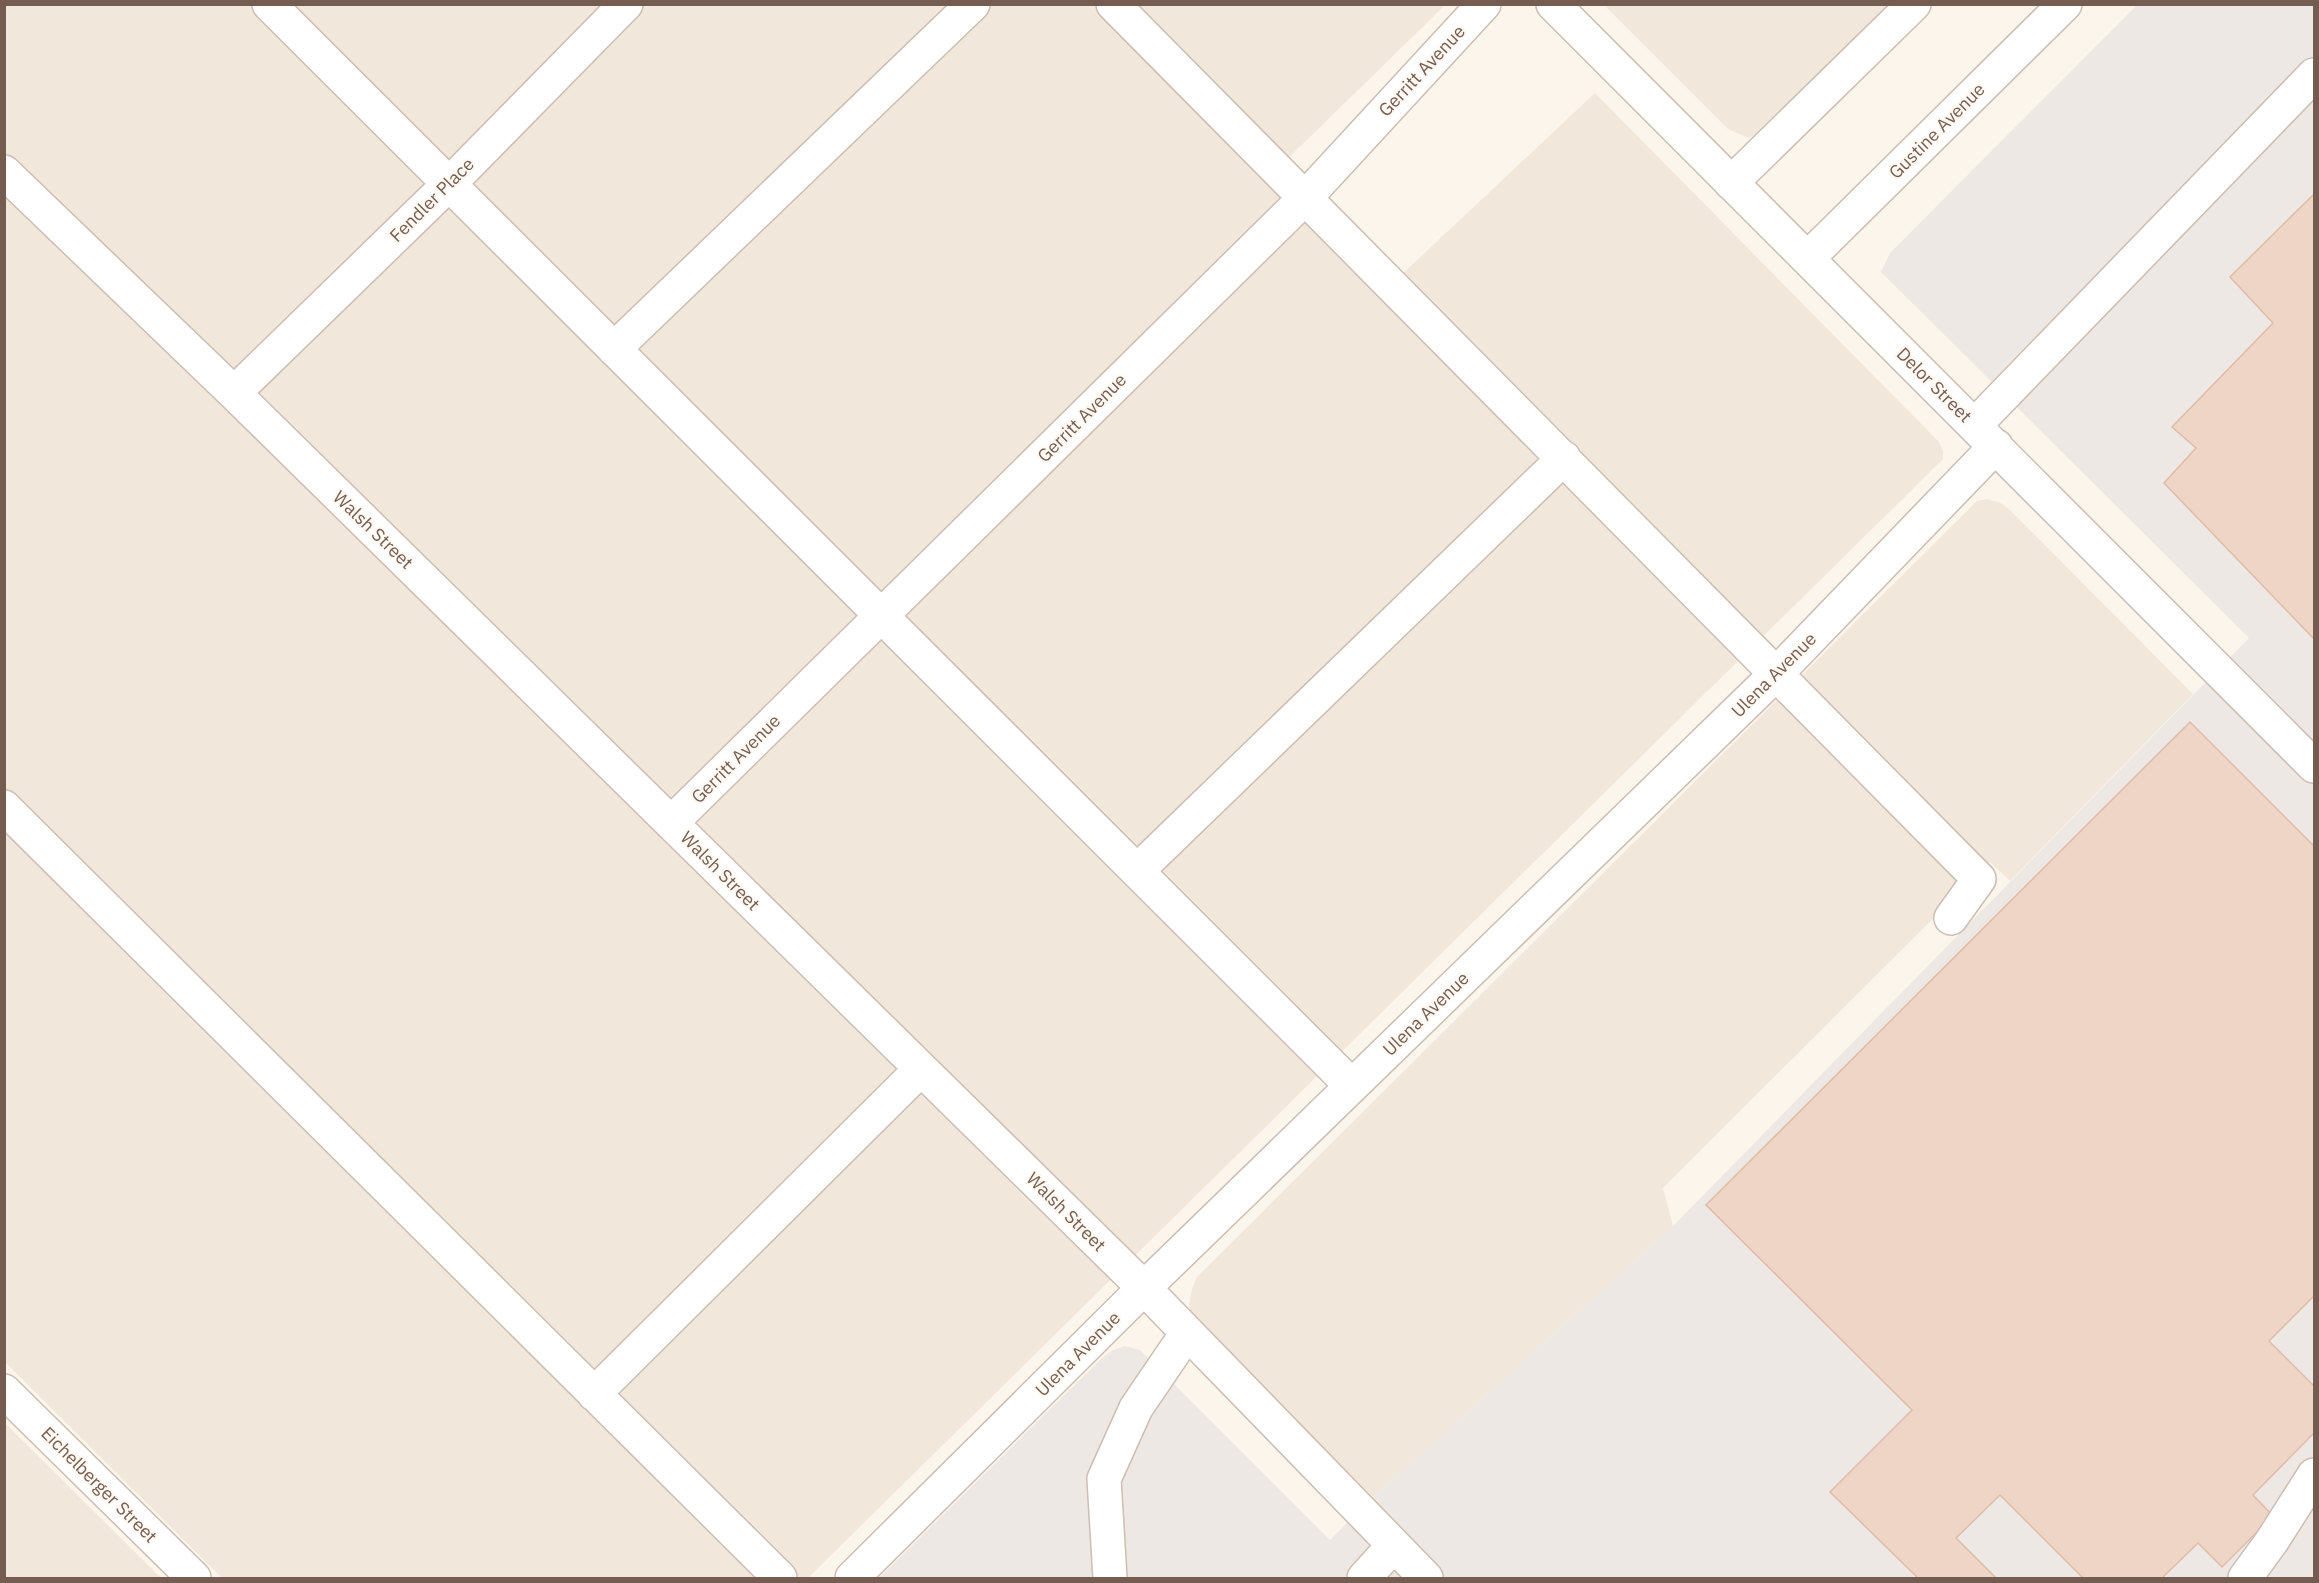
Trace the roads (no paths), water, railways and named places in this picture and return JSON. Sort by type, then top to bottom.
[{"type":"street","points":[[269,4],[1352,1086]]},
{"type":"street","name":"Fendler Place","points":[[234,393],[449,184],[626,4]]},
{"type":"street","points":[[614,349],[973,4]]},
{"type":"street","points":[[1113,4],[1979,879],[1952,918]]},
{"type":"street","name":"Gerritt Avenue","points":[[671,823],[1306,197],[1484,4]]},
{"type":"street","name":"Delor Street","points":[[1553,4],[2314,766]]},
{"type":"street","points":[[1731,183],[1914,4]]},
{"type":"street","name":"Gustine Avenue","points":[[1808,258],[2065,4]]},
{"type":"street","name":"Ulena Avenue","points":[[852,1578],[1144,1288],[1777,673],[1985,436],[2314,75]]},
{"type":"street","name":"Walsh Street","points":[[4,172],[234,393],[1144,1288],[1426,1578]]},
{"type":"street","points":[[1137,871],[1564,458]]},
{"type":"street","points":[[4,807],[780,1578]]},
{"type":"street","points":[[594,1394],[921,1069]]},
{"type":"street","points":[[1110,1578],[1104,1479],[1136,1408],[1187,1332]]},
{"type":"street","name":"Eichelberger Street","points":[[4,1390],[194,1578]]},
{"type":"street","points":[[2245,1578],[2272,1541],[2314,1474]]},
{"type":"street","points":[[1364,1578],[1394,1545]]}]
